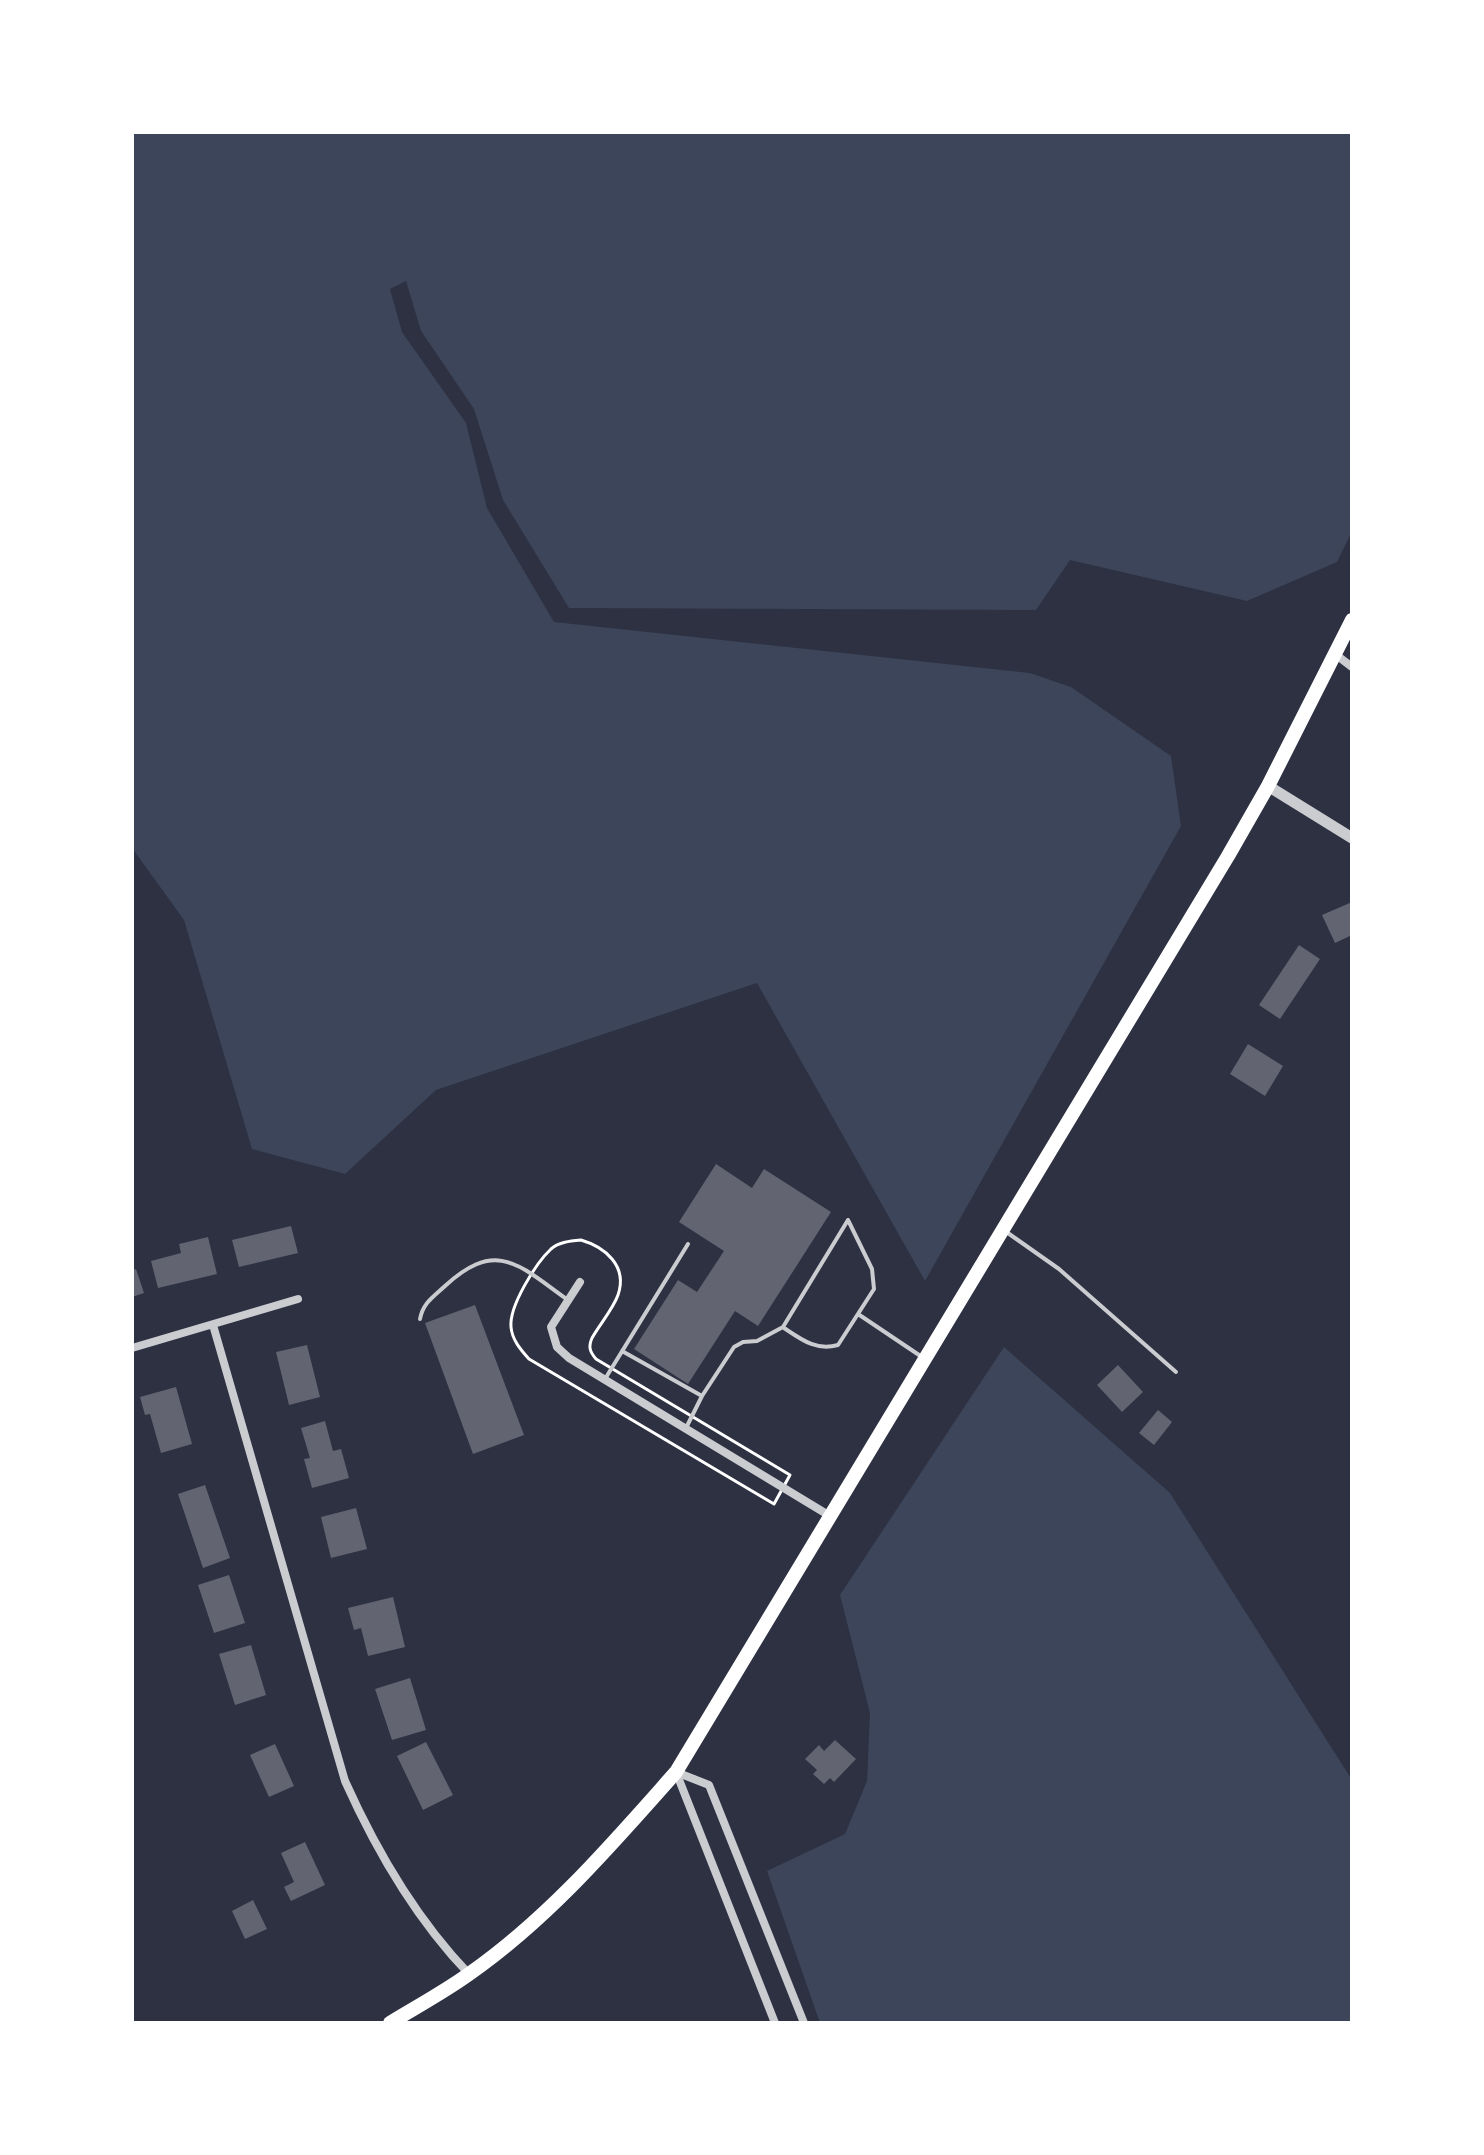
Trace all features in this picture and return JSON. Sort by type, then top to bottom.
[{"type":"highway","points":[[390,2023],[469,1974],[529,1927],[584,1875],[676,1772],[1268,786],[1352,620]]},
{"type":"street","points":[[1335,654],[1352,667]]},
{"type":"street","points":[[1268,786],[1352,838]]},
{"type":"street","points":[[580,1282],[551,1327],[557,1347],[569,1358],[830,1516]]},
{"type":"street","points":[[132,1348],[298,1299]]},
{"type":"street","points":[[213,1325],[345,1781],[364,1823],[411,1901],[451,1956],[469,1974]]},
{"type":"street","points":[[676,1772],[775,2023]]},
{"type":"street","points":[[676,1772],[709,1785],[804,2023]]},
{"type":"lane","points":[[686,1428],[702,1396],[734,1347],[743,1342],[757,1341],[783,1327],[848,1220],[872,1269],[874,1289],[838,1345],[823,1349],[783,1327]]},
{"type":"lane","points":[[1003,1230],[1059,1269],[1176,1372]]},
{"type":"lane","points":[[605,1379],[688,1244]]},
{"type":"lane","points":[[420,1319],[422,1307],[466,1267],[493,1259],[515,1263],[568,1300]]},
{"type":"lane","points":[[858,1314],[925,1359]]},
{"type":"lane","points":[[622,1351],[702,1396]]},
{"type":"path","points":[[581,1240],[605,1250],[616,1263],[620,1277],[618,1294],[589,1345],[596,1359],[611,1369],[790,1475],[774,1504],[529,1359],[517,1344],[511,1328],[512,1312],[531,1275],[553,1248],[568,1241],[581,1240]]},
{"type":"shaded area","points":[[132,132],[1352,132],[1352,531],[1337,562],[1247,601],[1070,560],[1036,610],[569,608],[503,500],[474,409],[421,331],[406,281],[390,289],[402,332],[466,423],[487,508],[554,622],[1030,673],[1071,687],[1171,756],[1181,826],[925,1281],[757,983],[436,1090],[345,1174],[252,1149],[184,920],[132,848]]},
{"type":"shaded area","points":[[1004,1347],[1170,1493],[1352,1780],[1352,2023],[820,2023],[767,1871],[845,1834],[867,1781],[870,1713],[840,1595]]},
{"type":"building","points":[[1352,902],[1352,935],[1335,943],[1322,915]]},
{"type":"building","points":[[1299,945],[1320,959],[1280,1019],[1259,1005]]},
{"type":"building","points":[[1248,1044],[1283,1066],[1265,1096],[1230,1074]]},
{"type":"building","points":[[716,1164],[752,1188],[764,1169],[831,1212],[758,1326],[735,1311],[688,1384],[634,1349],[678,1280],[697,1292],[724,1251],[679,1222]]},
{"type":"building","points":[[291,1226],[298,1253],[239,1267],[232,1240]]},
{"type":"building","points":[[208,1237],[217,1274],[158,1288],[151,1261],[181,1253],[179,1244]]},
{"type":"building","points":[[136,1269],[144,1293],[132,1297],[132,1270]]},
{"type":"building","points":[[475,1305],[524,1435],[473,1454],[425,1323]]},
{"type":"building","points":[[307,1345],[320,1397],[289,1405],[276,1352]]},
{"type":"building","points":[[1118,1365],[1143,1392],[1122,1412],[1097,1385]]},
{"type":"building","points":[[176,1387],[192,1444],[161,1453],[150,1414],[145,1415],[140,1397]]},
{"type":"building","points":[[1158,1410],[1172,1422],[1154,1445],[1139,1433]]},
{"type":"building","points":[[325,1421],[333,1451],[341,1449],[349,1478],[312,1488],[304,1459],[310,1458],[301,1428]]},
{"type":"building","points":[[205,1485],[230,1558],[203,1568],[178,1494]]},
{"type":"building","points":[[356,1508],[367,1549],[331,1558],[321,1517]]},
{"type":"building","points":[[229,1575],[245,1623],[214,1633],[198,1585]]},
{"type":"building","points":[[393,1597],[405,1647],[368,1656],[361,1628],[354,1630],[348,1608]]},
{"type":"building","points":[[251,1645],[266,1695],[235,1705],[219,1654]]},
{"type":"building","points":[[410,1678],[426,1730],[392,1740],[375,1689]]},
{"type":"building","points":[[835,1740],[856,1759],[834,1782],[830,1778],[824,1784],[813,1774],[817,1770],[805,1759],[819,1745],[824,1751]]},
{"type":"building","points":[[426,1742],[453,1795],[423,1810],[397,1756]]},
{"type":"building","points":[[275,1744],[294,1786],[269,1797],[250,1755]]},
{"type":"building","points":[[305,1842],[325,1885],[291,1901],[284,1887],[294,1882],[281,1853]]},
{"type":"building","points":[[253,1900],[267,1929],[245,1939],[232,1911]]}]
